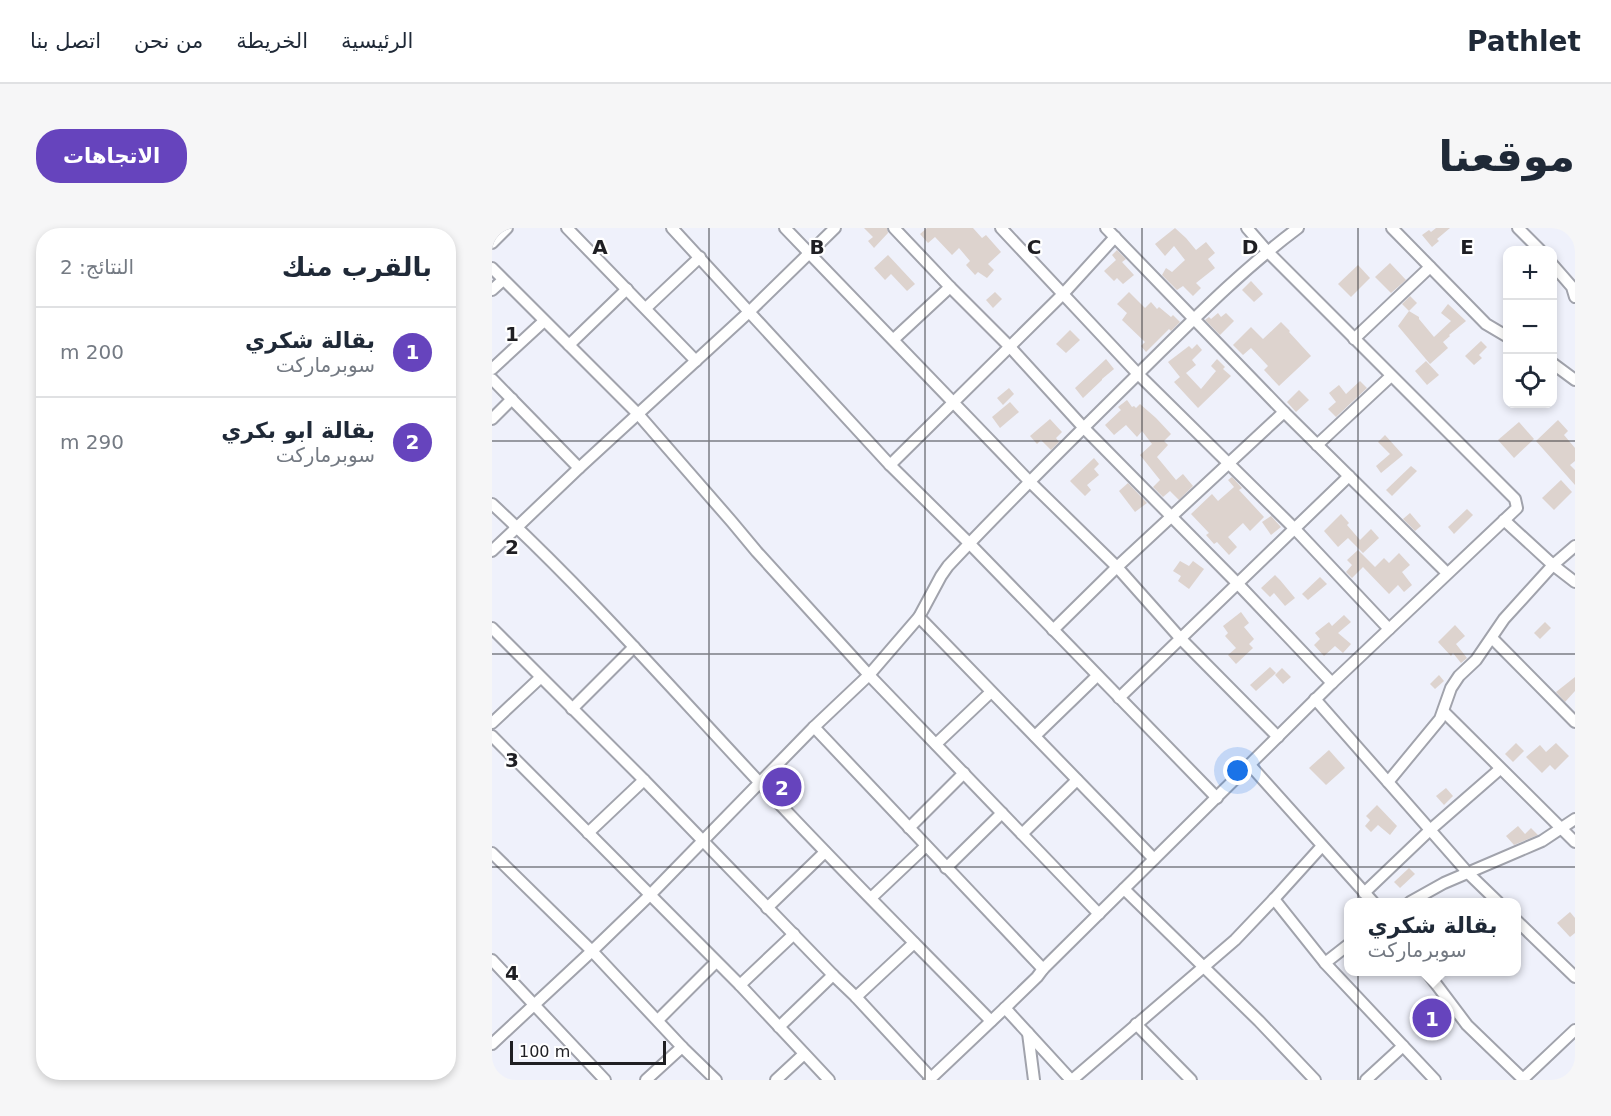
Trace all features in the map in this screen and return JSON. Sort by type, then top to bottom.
[{"type":"street","points":[[492,243],[507,228]]},
{"type":"street","points":[[567,228],[696,361]]},
{"type":"street","points":[[785,228],[1030,482],[1117,567],[1181,639],[1278,737]]},
{"type":"street","points":[[492,550],[749,312],[835,228]]},
{"type":"street","points":[[894,228],[1010,347],[1083,427],[1332,683]]},
{"type":"street","points":[[1001,228],[1138,374],[1294,528],[1389,629]]},
{"type":"street","points":[[1106,228],[1284,412],[1447,573]]},
{"type":"street","points":[[492,628],[856,997],[930,1079],[1037,977],[1315,699],[1517,508],[1515,499],[1390,376],[1247,228]]},
{"type":"street","points":[[492,1044],[650,895],[759,782],[869,675],[919,617],[940,576],[969,543],[1083,427],[1267,251],[1298,228]]},
{"type":"street","points":[[1392,228],[1486,324],[1503,333]]},
{"type":"street","points":[[1518,228],[1536,246]]},
{"type":"street","points":[[680,231],[749,312],[890,465],[1217,798]]},
{"type":"street","points":[[890,465],[1063,294],[1115,237]]},
{"type":"street","points":[[646,308],[700,256]]},
{"type":"street","points":[[492,267],[638,414],[757,552],[869,675],[1099,914]]},
{"type":"street","points":[[1354,339],[1430,267]]},
{"type":"street","points":[[1557,270],[1574,290]]},
{"type":"street","points":[[492,290],[503,280]]},
{"type":"street","points":[[894,339],[950,287]]},
{"type":"street","points":[[568,345],[627,289]]},
{"type":"street","points":[[492,369],[544,321]]},
{"type":"street","points":[[1557,367],[1575,380]]},
{"type":"street","points":[[1317,445],[1390,376]]},
{"type":"street","points":[[492,379],[579,468]]},
{"type":"street","points":[[492,419],[512,399]]},
{"type":"street","points":[[1053,630],[1117,567],[1284,412]]},
{"type":"street","points":[[1119,698],[1349,476]]},
{"type":"street","points":[[492,504],[634,647],[825,852],[991,1021]]},
{"type":"street","points":[[1504,520],[1575,582]]},
{"type":"street","points":[[1388,782],[1436,726],[1444,712],[1455,681],[1476,660],[1504,619],[1553,565],[1575,546]]},
{"type":"street","points":[[919,617],[1154,859]]},
{"type":"street","points":[[1492,638],[1575,722]]},
{"type":"street","points":[[572,709],[634,647]]},
{"type":"street","points":[[1035,736],[1097,676]]},
{"type":"street","points":[[492,723],[540,678]]},
{"type":"street","points":[[936,744],[991,692]]},
{"type":"street","points":[[1315,699],[1468,873],[1493,898]]},
{"type":"street","points":[[1444,712],[1575,842]]},
{"type":"street","points":[[814,727],[1043,969]]},
{"type":"street","points":[[492,736],[740,986],[829,1080]]},
{"type":"street","points":[[1250,765],[1369,898]]},
{"type":"street","points":[[1364,892],[1500,769]]},
{"type":"street","points":[[909,828],[964,773]]},
{"type":"street","points":[[588,833],[644,780]]},
{"type":"street","points":[[1022,834],[1077,780]]},
{"type":"street","points":[[946,868],[1002,813]]},
{"type":"street","points":[[1418,898],[1444,883],[1542,841],[1575,819]]},
{"type":"street","points":[[871,898],[926,846]]},
{"type":"street","points":[[1005,1008],[1071,1080],[1235,940],[1322,846]]},
{"type":"street","points":[[768,908],[825,852]]},
{"type":"street","points":[[492,853],[592,951],[716,1080]]},
{"type":"street","points":[[1124,889],[1315,1080]]},
{"type":"street","points":[[1274,900],[1325,963],[1435,1080]]},
{"type":"street","points":[[1521,925],[1575,977]]},
{"type":"street","points":[[740,986],[794,934]]},
{"type":"street","points":[[856,997],[914,943]]},
{"type":"street","points":[[1325,963],[1344,948]]},
{"type":"street","points":[[492,960],[603,1079]]},
{"type":"street","points":[[658,1020],[716,962]]},
{"type":"street","points":[[779,1027],[833,975]]},
{"type":"street","points":[[1430,976],[1467,1025],[1523,1079],[1575,1030]]},
{"type":"street","points":[[1136,1024],[1191,1080]]},
{"type":"street","points":[[1028,1033],[1034,1080]]},
{"type":"street","points":[[1366,1080],[1403,1046]]},
{"type":"street","points":[[646,1080],[682,1047]]},
{"type":"street","points":[[776,1080],[804,1054]]},
{"type":"building","points":[[864,228],[887,228],[888,233],[874,248],[868,241],[873,237]]},
{"type":"building","points":[[927,228],[973,228],[982,238],[986,235],[1001,252],[988,264],[994,270],[987,278],[978,272],[975,275],[966,265],[970,261],[959,248],[952,255],[935,237],[928,243],[920,234]]},
{"type":"building","points":[[1175,228],[1196,250],[1206,242],[1215,253],[1208,259],[1215,268],[1196,283],[1201,288],[1193,296],[1183,286],[1177,290],[1162,275],[1166,268],[1172,272],[1185,260],[1174,246],[1165,256],[1155,244]]},
{"type":"building","points":[[1436,228],[1450,228],[1437,239],[1439,241],[1432,247],[1422,235]]},
{"type":"building","points":[[1117,250],[1126,259],[1122,262],[1134,275],[1123,284],[1117,278],[1114,281],[1104,271],[1116,260],[1112,255]]},
{"type":"building","points":[[888,255],[915,284],[907,291],[891,274],[885,280],[874,268]]},
{"type":"building","points":[[1390,263],[1406,280],[1391,293],[1375,277]]},
{"type":"building","points":[[1358,265],[1370,278],[1351,297],[1338,284]]},
{"type":"building","points":[[1251,281],[1263,294],[1254,302],[1242,290]]},
{"type":"building","points":[[995,292],[1002,299],[993,308],[986,300]]},
{"type":"building","points":[[1129,292],[1145,308],[1151,302],[1157,309],[1159,307],[1180,322],[1171,331],[1169,329],[1146,352],[1141,346],[1145,342],[1122,320],[1127,313],[1117,304]]},
{"type":"building","points":[[1410,296],[1417,303],[1409,311],[1402,304]]},
{"type":"building","points":[[1448,304],[1466,321],[1443,342],[1448,348],[1430,364],[1398,326],[1409,311],[1419,317],[1434,337],[1451,321],[1441,313]]},
{"type":"building","points":[[1218,313],[1221,317],[1226,313],[1234,321],[1220,335],[1205,320],[1209,317],[1211,319]]},
{"type":"building","points":[[1281,322],[1311,356],[1279,386],[1264,370],[1268,366],[1251,348],[1243,355],[1233,345],[1251,327],[1263,339]]},
{"type":"building","points":[[1070,330],[1080,340],[1066,353],[1056,344]]},
{"type":"building","points":[[1481,341],[1487,347],[1479,355],[1482,358],[1474,365],[1465,356]]},
{"type":"building","points":[[1197,344],[1202,350],[1192,360],[1196,365],[1186,373],[1201,389],[1216,371],[1211,366],[1217,359],[1231,376],[1198,408],[1174,382],[1180,377],[1168,362],[1189,346],[1192,349]]},
{"type":"building","points":[[1106,359],[1114,369],[1083,398],[1075,388]]},
{"type":"building","points":[[1426,361],[1439,375],[1427,385],[1415,371]]},
{"type":"building","points":[[1360,381],[1367,388],[1336,417],[1328,409],[1336,402],[1329,393],[1339,385],[1346,394]]},
{"type":"building","points":[[1009,388],[1014,394],[1003,405],[997,398]]},
{"type":"building","points":[[1299,390],[1309,400],[1296,412],[1287,402]]},
{"type":"building","points":[[1127,400],[1132,407],[1136,408],[1140,404],[1171,434],[1164,441],[1168,445],[1157,457],[1176,480],[1183,474],[1193,486],[1179,500],[1170,491],[1163,497],[1153,487],[1160,480],[1140,455],[1152,444],[1142,431],[1137,437],[1126,425],[1114,435],[1105,425],[1121,410],[1118,407]]},
{"type":"building","points":[[1010,402],[1019,412],[1000,428],[992,417]]},
{"type":"building","points":[[1050,419],[1062,432],[1056,438],[1059,442],[1051,450],[1041,440],[1037,444],[1030,436]]},
{"type":"building","points":[[1558,420],[1568,431],[1564,435],[1575,448],[1575,461],[1570,465],[1575,470],[1575,485],[1536,441]]},
{"type":"building","points":[[1519,422],[1534,439],[1514,458],[1498,440]]},
{"type":"building","points":[[1385,435],[1403,455],[1381,473],[1376,466],[1390,454],[1378,442]]},
{"type":"building","points":[[1094,458],[1099,464],[1094,469],[1099,475],[1087,485],[1091,490],[1085,496],[1070,481]]},
{"type":"building","points":[[1411,466],[1417,471],[1392,496],[1386,490]]},
{"type":"building","points":[[1232,477],[1242,488],[1239,490],[1264,517],[1250,531],[1243,523],[1228,537],[1237,547],[1229,555],[1217,542],[1214,544],[1206,535],[1209,533],[1191,514],[1212,494],[1218,501],[1234,487],[1228,480]]},
{"type":"building","points":[[1561,480],[1572,492],[1554,510],[1542,498]]},
{"type":"building","points":[[1128,483],[1147,503],[1135,512],[1119,491]]},
{"type":"building","points":[[1467,509],[1473,515],[1454,534],[1448,527]]},
{"type":"building","points":[[1410,513],[1421,526],[1415,531],[1403,519]]},
{"type":"building","points":[[1341,514],[1360,540],[1371,529],[1379,538],[1363,553],[1348,538],[1338,547],[1324,531]]},
{"type":"building","points":[[1271,516],[1281,527],[1271,535],[1262,522]]},
{"type":"building","points":[[1358,550],[1375,567],[1384,558],[1389,563],[1399,553],[1410,565],[1402,572],[1412,585],[1404,592],[1398,585],[1389,594],[1363,567],[1352,578],[1346,572],[1352,565],[1347,560]]},
{"type":"building","points":[[1180,561],[1189,566],[1193,561],[1204,569],[1189,589],[1178,581],[1181,576],[1173,571]]},
{"type":"building","points":[[1275,575],[1295,598],[1285,606],[1274,593],[1270,597],[1261,588]]},
{"type":"building","points":[[1320,577],[1327,584],[1308,600],[1302,594]]},
{"type":"building","points":[[1241,612],[1249,623],[1244,627],[1254,639],[1249,644],[1253,648],[1236,664],[1228,655],[1236,648],[1225,636],[1228,633],[1223,626]]},
{"type":"building","points":[[1344,615],[1351,622],[1338,633],[1351,644],[1343,653],[1335,646],[1324,656],[1314,645],[1320,639],[1315,633],[1329,622],[1332,626]]},
{"type":"building","points":[[1545,622],[1551,628],[1540,639],[1534,633]]},
{"type":"building","points":[[1455,625],[1465,636],[1456,644],[1467,658],[1461,663],[1453,653],[1451,656],[1438,642]]},
{"type":"building","points":[[1270,667],[1276,673],[1256,691],[1250,685]]},
{"type":"building","points":[[1282,668],[1291,677],[1283,684],[1275,675]]},
{"type":"building","points":[[1439,675],[1444,681],[1435,689],[1430,684]]},
{"type":"building","points":[[1575,677],[1575,691],[1565,702],[1556,692]]},
{"type":"building","points":[[1516,743],[1524,751],[1513,762],[1505,754]]},
{"type":"building","points":[[1556,743],[1569,756],[1555,770],[1550,765],[1542,773],[1526,757],[1540,745],[1546,752]]},
{"type":"building","points":[[1329,750],[1345,768],[1326,785],[1309,768]]},
{"type":"building","points":[[1446,788],[1453,796],[1444,805],[1436,796]]},
{"type":"building","points":[[1377,805],[1397,826],[1390,835],[1378,825],[1371,832],[1365,826],[1370,820],[1366,816]]},
{"type":"building","points":[[1518,826],[1525,834],[1531,828],[1538,835],[1514,845],[1506,836]]},
{"type":"building","points":[[1409,868],[1415,874],[1400,888],[1394,882]]},
{"type":"building","points":[[1570,912],[1575,918],[1575,933],[1570,937],[1557,923]]},
{"type":"place","name":"بقالة ابو بكري","points":[[782,787]]},
{"type":"place","name":"بقالة شكري","points":[[1432,1018]]}]
